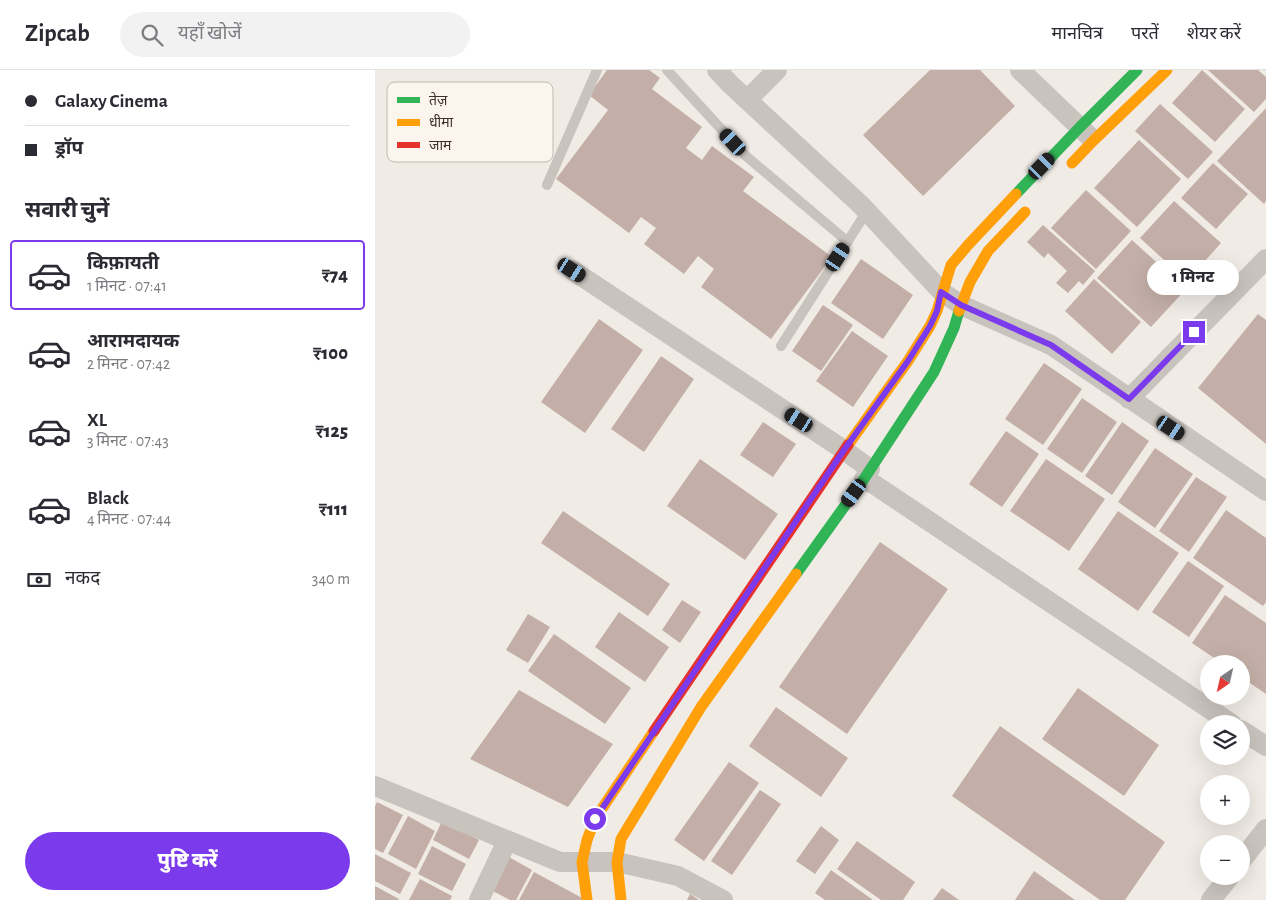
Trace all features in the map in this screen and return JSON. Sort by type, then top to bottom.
[{"type":"street","points":[[717,70],[747,100],[861,204],[941,292],[961,305],[1051,345],[1266,491]]},
{"type":"street","points":[[747,100],[777,70]]},
{"type":"street","points":[[1020,70],[1087,134]]},
{"type":"street","points":[[1067,169],[1087,134],[1137,70]]},
{"type":"street","points":[[587,900],[582,862],[587,840],[595,819],[844,450],[908,361],[937,311],[941,292],[951,265],[968,245],[1087,134],[1167,70]]},
{"type":"street","points":[[621,900],[617,862],[621,839],[701,707],[867,474],[935,372],[954,328],[970,282],[988,251],[1033,204]]},
{"type":"street","points":[[1129,399],[1266,259]]},
{"type":"street","points":[[572,270],[844,450],[875,485],[1219,715]]},
{"type":"street","points":[[1250,736],[1266,746]]},
{"type":"street","points":[[375,786],[560,862],[617,862],[678,876],[723,900]]},
{"type":"street","points":[[1250,849],[1266,829]]},
{"type":"street","points":[[479,900],[507,841]]},
{"type":"street","points":[[1211,900],[1223,885]]},
{"type":"lane","points":[[547,185],[597,70]]},
{"type":"lane","points":[[667,70],[746,156],[847,242]]},
{"type":"lane","points":[[781,346],[867,211]]},
{"type":"building","points":[[607,70],[649,70],[660,78],[652,89],[702,127],[686,148],[702,160],[712,146],[754,177],[743,191],[832,257],[771,339],[701,287],[714,269],[698,256],[684,274],[644,244],[656,228],[641,217],[629,233],[556,179],[608,110],[589,95]]},
{"type":"building","points":[[930,70],[980,70],[1015,106],[923,196],[863,135]]},
{"type":"building","points":[[1202,70],[1245,109],[1215,142],[1172,103]]},
{"type":"building","points":[[1208,70],[1258,70],[1266,77],[1266,99],[1254,112]]},
{"type":"building","points":[[1160,104],[1213,152],[1188,179],[1135,131]]},
{"type":"building","points":[[1266,108],[1266,201],[1264,204],[1217,161]]},
{"type":"building","points":[[1139,140],[1181,179],[1137,227],[1094,188]]},
{"type":"building","points":[[1213,163],[1248,194],[1216,229],[1181,198]]},
{"type":"building","points":[[1086,190],[1131,231],[1096,269],[1051,228]]},
{"type":"building","points":[[1174,201],[1221,243],[1187,281],[1140,238]]},
{"type":"building","points":[[1043,225],[1095,271],[1083,285],[1079,281],[1068,293],[1056,283],[1067,271],[1048,253],[1044,258],[1027,242]]},
{"type":"building","points":[[1132,240],[1186,289],[1151,327],[1097,278]]},
{"type":"building","points":[[861,259],[913,295],[883,339],[831,303]]},
{"type":"building","points":[[1094,279],[1141,322],[1112,354],[1065,311]]},
{"type":"building","points":[[823,305],[853,325],[821,371],[792,351]]},
{"type":"building","points":[[1258,314],[1266,320],[1266,444],[1198,388]]},
{"type":"building","points":[[599,319],[643,350],[585,433],[541,402]]},
{"type":"building","points":[[852,331],[888,356],[853,407],[816,381]]},
{"type":"building","points":[[661,356],[694,379],[644,452],[611,429]]},
{"type":"building","points":[[1044,363],[1082,389],[1043,445],[1005,419]]},
{"type":"building","points":[[1082,398],[1117,422],[1082,473],[1047,449]]},
{"type":"building","points":[[763,422],[796,444],[773,477],[740,455]]},
{"type":"building","points":[[1122,422],[1149,441],[1112,495],[1085,476]]},
{"type":"building","points":[[1006,431],[1039,454],[1002,507],[969,484]]},
{"type":"building","points":[[1155,448],[1193,474],[1155,528],[1118,502]]},
{"type":"building","points":[[700,459],[778,514],[745,560],[667,506]]},
{"type":"building","points":[[1046,459],[1105,499],[1069,551],[1010,511]]},
{"type":"building","points":[[1196,477],[1227,497],[1189,552],[1159,531]]},
{"type":"building","points":[[1226,510],[1266,538],[1266,602],[1263,606],[1193,558]]},
{"type":"building","points":[[563,511],[670,584],[648,616],[541,543]]},
{"type":"building","points":[[1118,511],[1179,553],[1138,611],[1078,569]]},
{"type":"building","points":[[880,542],[948,589],[847,734],[779,687]]},
{"type":"building","points":[[1188,561],[1224,586],[1189,637],[1152,612]]},
{"type":"building","points":[[1225,595],[1266,623],[1266,694],[1250,683],[1250,655],[1210,655],[1192,643]]},
{"type":"building","points":[[682,600],[701,612],[680,643],[662,630]]},
{"type":"building","points":[[619,612],[669,647],[645,682],[595,647]]},
{"type":"building","points":[[528,614],[550,627],[528,663],[506,650]]},
{"type":"building","points":[[554,634],[631,688],[605,724],[528,671]]},
{"type":"building","points":[[1078,688],[1159,745],[1124,796],[1042,739]]},
{"type":"building","points":[[519,690],[613,744],[568,807],[470,759]]},
{"type":"building","points":[[776,707],[848,758],[821,797],[749,746]]},
{"type":"building","points":[[1000,726],[1165,842],[1125,900],[1100,900],[952,796]]},
{"type":"building","points":[[729,762],[759,783],[704,861],[674,840]]},
{"type":"building","points":[[760,790],[781,804],[732,875],[711,861]]},
{"type":"building","points":[[377,802],[403,815],[383,853],[375,849],[375,806]]},
{"type":"building","points":[[408,816],[435,831],[416,869],[388,854]]},
{"type":"building","points":[[442,821],[479,840],[469,859],[433,840]]},
{"type":"building","points":[[821,826],[839,840],[815,874],[796,861]]},
{"type":"building","points":[[857,841],[915,882],[903,900],[881,900],[837,869]]},
{"type":"building","points":[[432,846],[466,864],[452,891],[418,874]]},
{"type":"building","points":[[375,854],[411,873],[400,894],[375,881]]},
{"type":"building","points":[[507,856],[532,870],[516,900],[510,900],[489,889]]},
{"type":"building","points":[[831,870],[873,900],[825,900],[815,893]]},
{"type":"building","points":[[1034,871],[1075,900],[1015,900]]},
{"type":"building","points":[[534,872],[584,899],[519,900]]},
{"type":"building","points":[[420,879],[452,896],[450,900],[409,900]]},
{"type":"building","points":[[375,886],[399,899],[375,900]]},
{"type":"building","points":[[942,888],[959,900],[933,900]]},
{"type":"building","points":[[690,894],[699,900],[687,900]]},
{"type":"traffic: fast","points":[[1016,194],[1137,70]]},
{"type":"traffic: fast","points":[[796,574],[864,479],[934,372],[954,328],[959,311]]},
{"type":"traffic: slow","points":[[1072,163],[1167,70]]},
{"type":"traffic: slow","points":[[848,445],[908,361],[930,326],[937,311],[951,265],[1016,194]]},
{"type":"traffic: slow","points":[[959,311],[970,282],[988,251],[1025,212]]},
{"type":"traffic: slow","points":[[621,900],[617,862],[621,839],[701,707],[796,574]]},
{"type":"traffic: slow","points":[[587,900],[582,862],[587,840],[595,819],[654,731]]},
{"type":"traffic: jam","points":[[654,731],[848,445]]},
{"type":"route","points":[[595,819],[844,450],[908,361],[930,326],[937,311],[941,292],[961,305],[1051,345],[1129,399],[1194,332]]}]
